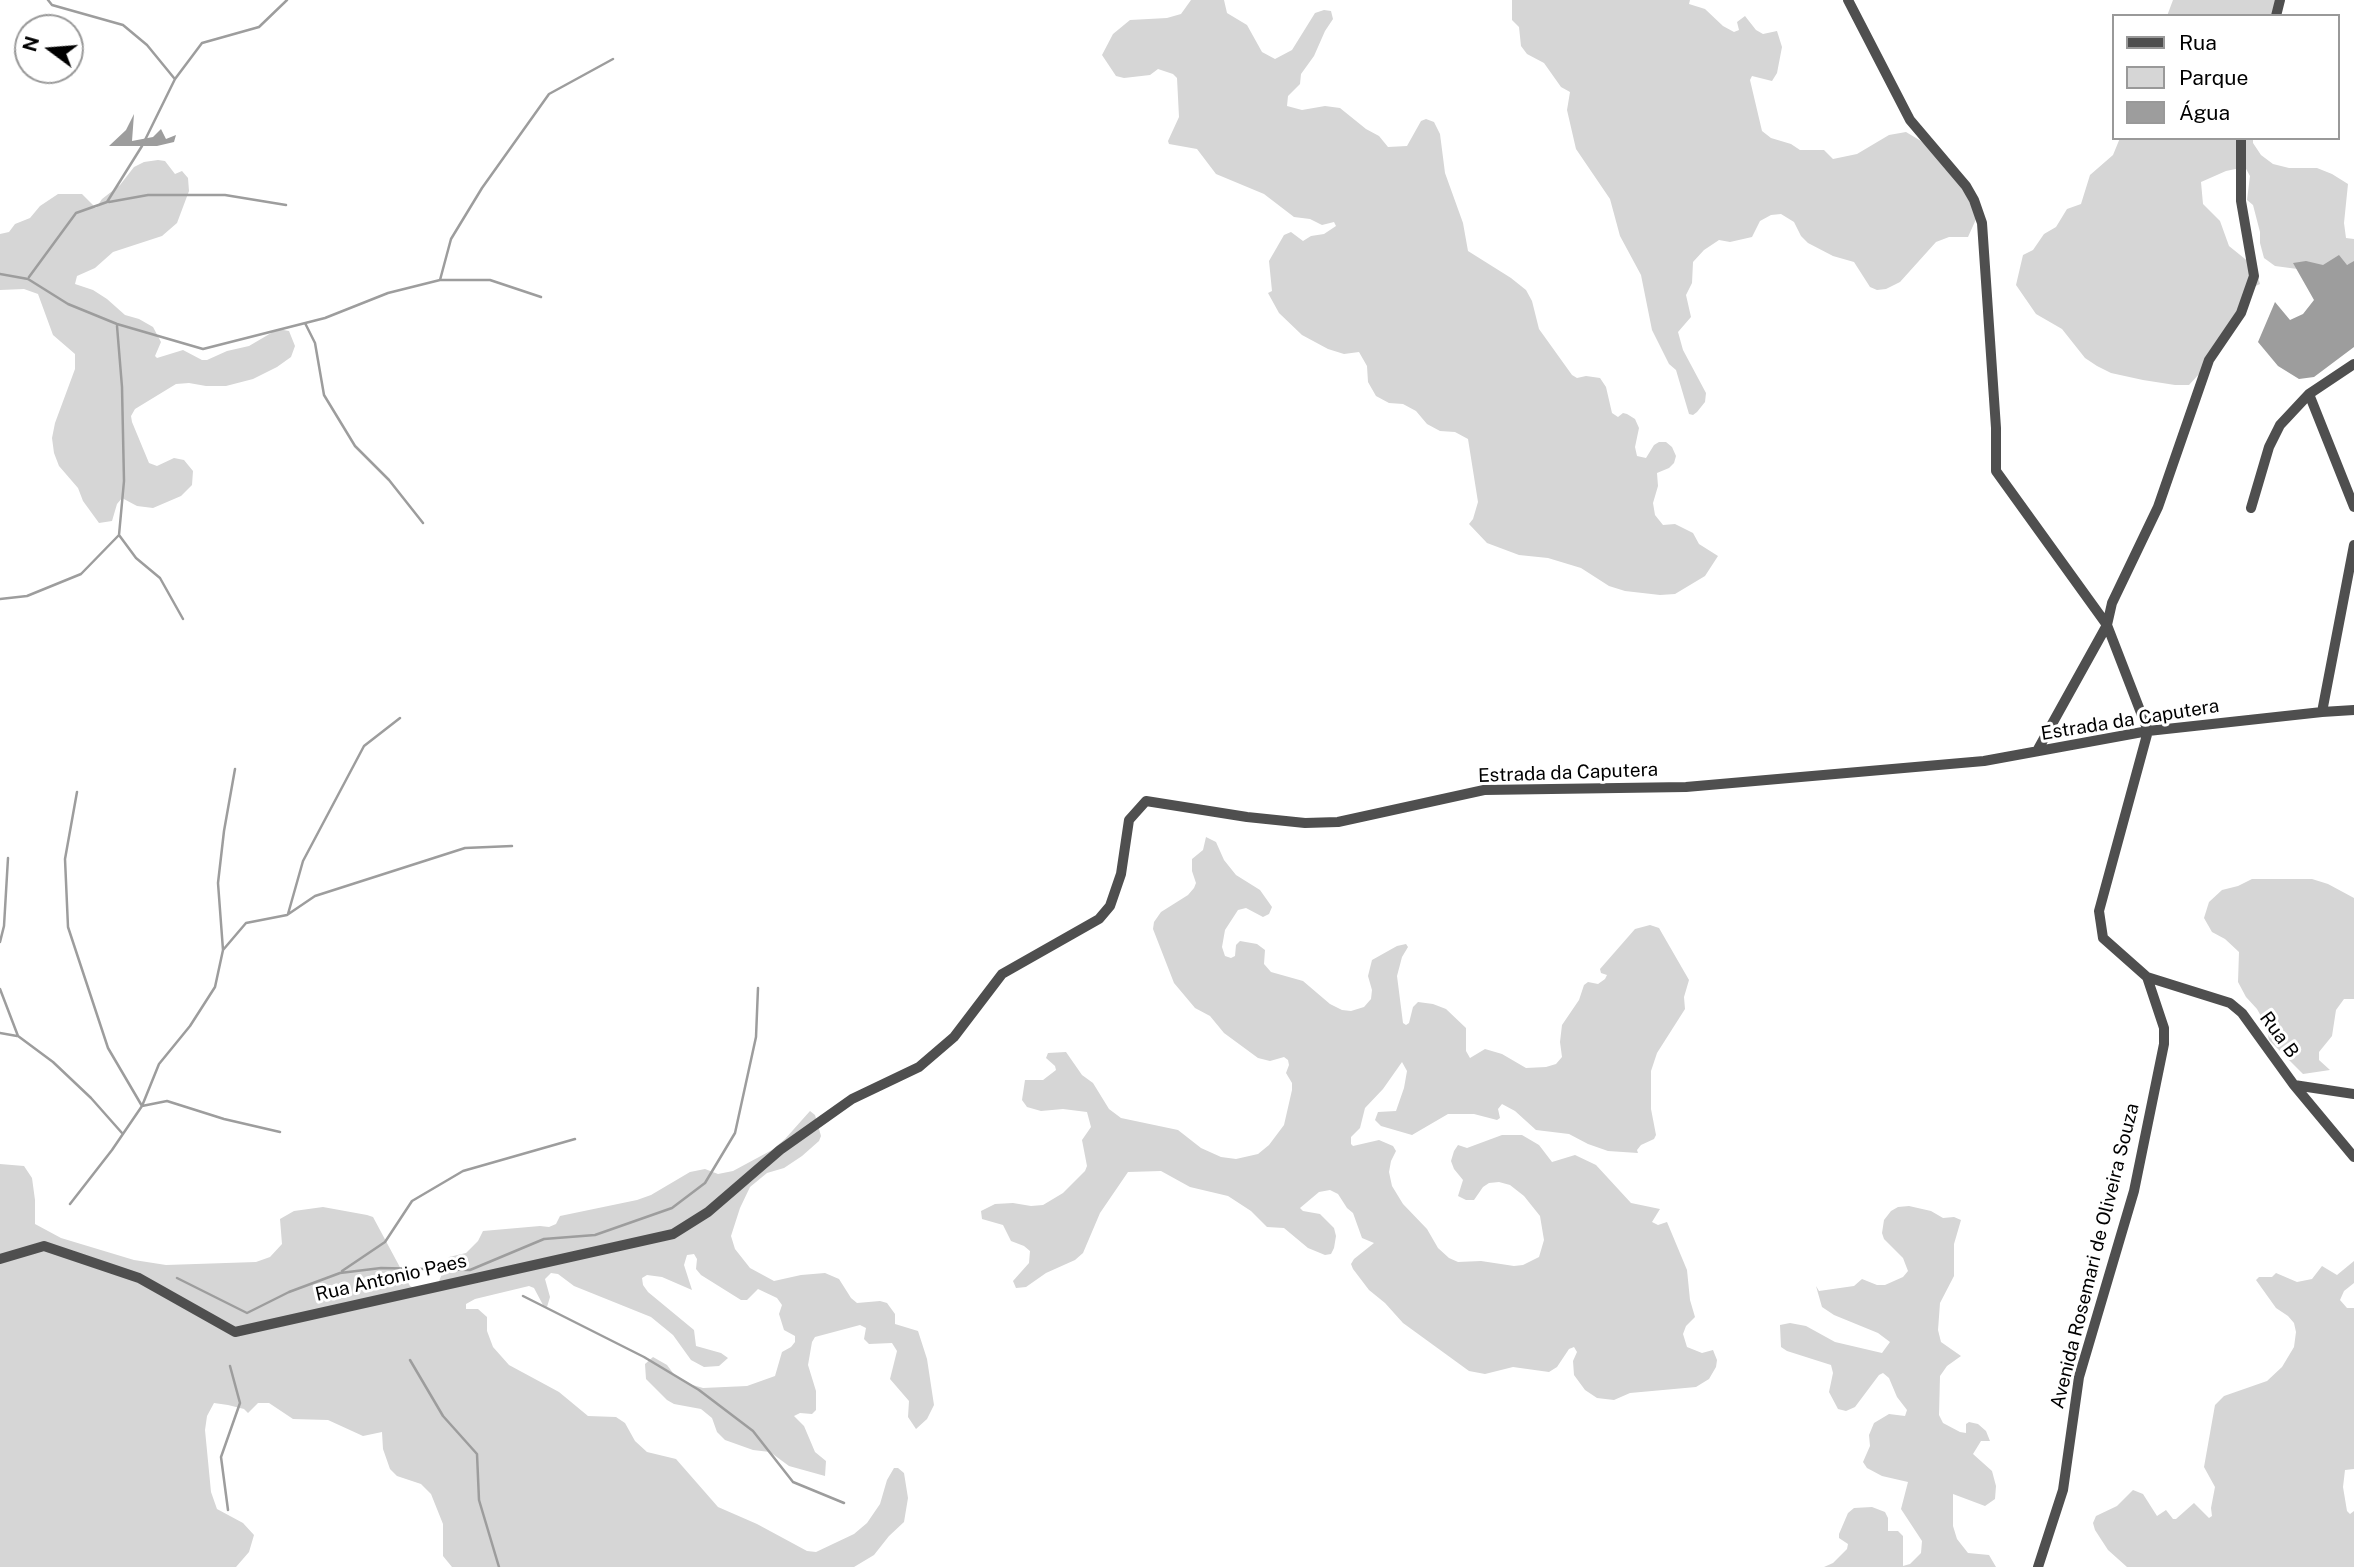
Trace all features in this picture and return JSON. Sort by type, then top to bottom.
[{"type":"street","points":[[1848,0],[1910,120],[1975,200],[1982,223],[1996,428],[1996,471],[2107,625],[2148,731],[2099,911],[2103,938],[2147,977]]},
{"type":"street","points":[[2037,751],[2107,625],[2112,603],[2158,507],[2209,360],[2241,313],[2254,276],[2241,201],[2241,140]]},
{"type":"street","points":[[2250,508],[2269,447],[2280,425],[2309,394],[2354,364]]},
{"type":"street","points":[[2309,394],[2354,507]]},
{"type":"street","points":[[2322,712],[2354,545]]},
{"type":"street","name":"Estrada da Caputera","points":[[780,1150],[852,1098],[919,1067],[954,1037],[1002,974],[1099,919],[1110,906],[1121,874],[1129,820],[1146,801],[1247,817],[1305,823],[1338,822],[1484,790],[1686,787],[1984,761],[2148,731],[2354,710]]},
{"type":"street","name":"Rua B","points":[[2147,977],[2230,1003],[2242,1013],[2294,1085],[2354,1157]]},
{"type":"street","name":"Avenida Rosemari de Oliveira Souza","points":[[2038,1567],[2063,1490],[2079,1377],[2134,1191],[2164,1044],[2164,1028],[2147,977]]},
{"type":"street","points":[[2294,1085],[2354,1094]]},
{"type":"street","name":"Rua Antonio Paes","points":[[0,1259],[44,1246],[139,1278],[235,1332],[673,1234],[708,1212],[780,1150]]},
{"type":"green space","points":[[1191,0],[1224,0],[1227,13],[1247,25],[1262,52],[1275,59],[1292,50],[1315,13],[1331,11],[1333,19],[1314,56],[1301,74],[1300,84],[1288,96],[1287,106],[1302,110],[1325,106],[1340,108],[1379,136],[1388,147],[1407,146],[1421,121],[1426,119],[1434,122],[1440,134],[1445,173],[1463,223],[1468,251],[1526,290],[1532,301],[1539,329],[1572,375],[1577,378],[1600,378],[1606,387],[1612,413],[1618,417],[1623,413],[1627,414],[1635,419],[1639,428],[1635,447],[1637,456],[1646,458],[1659,442],[1666,442],[1672,447],[1676,456],[1674,463],[1657,473],[1658,486],[1653,503],[1655,515],[1663,525],[1675,524],[1693,533],[1699,544],[1718,556],[1705,576],[1675,594],[1625,591],[1609,586],[1581,568],[1548,558],[1519,555],[1487,543],[1469,524],[1478,502],[1468,439],[1455,432],[1440,431],[1427,424],[1416,411],[1376,396],[1368,382],[1367,366],[1359,352],[1344,354],[1328,349],[1302,335],[1279,313],[1268,293],[1272,291],[1269,261],[1284,235],[1291,232],[1303,241],[1311,236],[1324,234],[1336,226],[1334,222],[1322,225],[1310,219],[1294,217],[1264,194],[1216,174],[1197,149],[1169,144],[1179,117],[1177,78],[1158,69],[1150,75],[1124,78],[1116,76],[1102,55],[1113,34],[1130,20],[1167,18],[1181,14]]},
{"type":"green space","points":[[1512,0],[1690,0],[1689,4],[1705,9],[1723,26],[1734,32],[1739,30],[1737,22],[1745,16],[1756,30],[1763,34],[1777,31],[1782,47],[1777,73],[1772,81],[1752,76],[1750,80],[1762,131],[1771,138],[1791,144],[1800,150],[1824,150],[1833,159],[1857,154],[1889,135],[1906,132],[1921,141],[1955,173],[1977,217],[1968,237],[1949,237],[1936,242],[1900,282],[1877,290],[1870,287],[1854,262],[1833,256],[1808,243],[1794,222],[1781,214],[1771,215],[1760,221],[1752,237],[1730,242],[1719,240],[1693,262],[1692,283],[1686,295],[1691,317],[1678,332],[1683,350],[1706,393],[1705,402],[1697,412],[1689,414],[1676,370],[1669,364],[1652,330],[1641,275],[1620,236],[1610,199],[1576,149],[1567,110],[1570,92],[1561,87],[1544,63],[1527,54],[1521,46],[1519,27],[1512,20]]},
{"type":"green space","points":[[2173,0],[2285,0],[2280,14],[2168,14]]},
{"type":"green space","points":[[2119,140],[2253,140],[2261,155],[2273,164],[2289,168],[2317,168],[2332,174],[2348,184],[2344,223],[2346,238],[2354,239],[2354,264],[2305,270],[2275,266],[2264,258],[2253,205],[2247,200],[2250,176],[2245,167],[2226,171],[2201,182],[2203,204],[2220,221],[2229,246],[2255,267],[2260,284],[2247,290],[2242,305],[2200,373],[2189,385],[2175,385],[2111,373],[2085,358],[2062,329],[2036,314],[2016,285],[2023,255],[2033,250],[2044,234],[2056,227],[2067,209],[2081,204],[2090,175],[2113,155]]},
{"type":"green space","points":[[158,160],[165,161],[175,174],[182,171],[188,178],[189,191],[177,223],[162,236],[113,252],[95,268],[77,276],[75,284],[93,290],[125,315],[153,327],[161,342],[155,356],[157,358],[183,350],[207,360],[227,351],[249,346],[278,329],[289,331],[295,346],[291,357],[253,379],[226,386],[176,384],[135,409],[131,416],[132,422],[149,463],[157,466],[174,458],[184,460],[193,471],[192,485],[181,496],[153,508],[137,506],[122,498],[117,504],[112,521],[99,523],[83,501],[78,488],[59,466],[54,453],[52,438],[55,423],[75,369],[75,354],[53,335],[38,294],[24,289],[0,290],[0,234],[9,232],[15,224],[30,218],[40,206],[58,194],[82,194],[96,208],[134,167]]},
{"type":"green space","points":[[1206,837],[1216,842],[1224,860],[1236,875],[1260,890],[1272,907],[1269,914],[1263,917],[1246,908],[1238,910],[1225,930],[1222,947],[1225,956],[1235,956],[1236,945],[1240,941],[1257,944],[1265,950],[1264,964],[1271,972],[1303,981],[1330,1004],[1351,1011],[1364,1007],[1371,999],[1372,990],[1368,976],[1372,960],[1406,944],[1408,947],[1397,976],[1403,1023],[1409,1023],[1413,1007],[1418,1002],[1446,1009],[1466,1028],[1466,1051],[1470,1058],[1485,1049],[1502,1054],[1526,1068],[1556,1064],[1562,1057],[1562,1025],[1579,1000],[1584,985],[1588,982],[1598,984],[1605,979],[1607,975],[1601,973],[1600,969],[1635,929],[1650,925],[1659,928],[1689,980],[1684,997],[1685,1009],[1657,1053],[1651,1071],[1651,1109],[1656,1135],[1654,1139],[1641,1145],[1638,1153],[1608,1151],[1569,1134],[1536,1130],[1515,1111],[1502,1104],[1498,1109],[1500,1118],[1497,1120],[1474,1114],[1448,1114],[1412,1135],[1381,1126],[1375,1120],[1378,1112],[1396,1111],[1404,1088],[1407,1071],[1402,1062],[1383,1089],[1365,1108],[1360,1128],[1351,1137],[1351,1144],[1353,1146],[1379,1140],[1393,1146],[1396,1151],[1389,1172],[1392,1186],[1403,1204],[1427,1229],[1438,1248],[1458,1262],[1523,1265],[1539,1257],[1544,1240],[1540,1216],[1524,1196],[1510,1185],[1489,1183],[1474,1200],[1458,1196],[1463,1180],[1451,1161],[1458,1145],[1467,1148],[1502,1135],[1522,1135],[1539,1145],[1552,1162],[1575,1155],[1596,1165],[1631,1203],[1660,1209],[1652,1222],[1658,1225],[1667,1222],[1687,1270],[1695,1317],[1686,1326],[1683,1334],[1687,1347],[1702,1353],[1713,1350],[1717,1360],[1709,1379],[1696,1387],[1630,1393],[1614,1400],[1597,1398],[1585,1390],[1574,1375],[1573,1361],[1577,1352],[1574,1347],[1569,1349],[1557,1367],[1549,1372],[1513,1367],[1485,1374],[1469,1371],[1403,1323],[1369,1290],[1351,1264],[1374,1243],[1362,1238],[1353,1213],[1338,1194],[1330,1190],[1319,1192],[1300,1208],[1320,1214],[1334,1228],[1334,1248],[1331,1254],[1325,1255],[1308,1248],[1284,1228],[1267,1227],[1251,1211],[1228,1196],[1190,1187],[1161,1171],[1128,1172],[1100,1213],[1083,1253],[1026,1287],[1016,1288],[1013,1281],[1029,1263],[1030,1251],[1011,1241],[1003,1225],[982,1219],[981,1211],[995,1204],[1043,1205],[1063,1193],[1087,1166],[1082,1140],[1091,1127],[1087,1112],[1063,1109],[1041,1111],[1027,1107],[1022,1100],[1025,1080],[1043,1080],[1056,1070],[1046,1058],[1048,1053],[1066,1052],[1082,1075],[1093,1083],[1109,1109],[1121,1118],[1178,1130],[1201,1148],[1221,1157],[1236,1159],[1258,1154],[1269,1145],[1284,1125],[1292,1090],[1292,1083],[1286,1073],[1288,1060],[1284,1057],[1270,1061],[1258,1058],[1224,1033],[1210,1016],[1195,1008],[1174,983],[1153,929],[1161,912],[1188,895],[1194,888],[1196,883],[1192,859],[1203,850]]},
{"type":"green space","points":[[2252,879],[2312,879],[2354,898],[2354,999],[2344,999],[2336,1010],[2332,1036],[2319,1052],[2319,1060],[2330,1070],[2303,1074],[2269,1040],[2265,1023],[2238,982],[2239,952],[2225,939],[2212,932],[2204,918],[2209,902],[2222,890]]},
{"type":"green space","points":[[810,1111],[815,1115],[821,1136],[819,1141],[784,1168],[767,1173],[750,1187],[731,1236],[735,1249],[750,1268],[774,1281],[825,1273],[839,1279],[857,1303],[887,1303],[895,1314],[895,1324],[918,1331],[927,1359],[934,1405],[927,1419],[916,1429],[908,1417],[909,1401],[890,1379],[897,1351],[892,1343],[869,1344],[864,1339],[866,1328],[860,1325],[815,1337],[808,1365],[816,1391],[816,1410],[812,1414],[800,1413],[794,1416],[804,1426],[815,1452],[826,1461],[825,1476],[789,1466],[770,1452],[753,1450],[725,1440],[717,1432],[712,1418],[701,1409],[667,1400],[646,1379],[645,1364],[653,1357],[667,1365],[676,1377],[689,1384],[703,1388],[747,1386],[775,1376],[782,1352],[795,1342],[795,1336],[784,1330],[779,1314],[782,1305],[777,1298],[758,1289],[747,1300],[741,1300],[701,1275],[696,1269],[697,1259],[694,1254],[687,1255],[684,1265],[692,1290],[662,1277],[647,1275],[642,1278],[643,1285],[694,1330],[696,1346],[721,1353],[728,1358],[719,1366],[704,1367],[691,1360],[673,1335],[651,1317],[574,1286],[558,1274],[551,1273],[545,1279],[550,1297],[547,1307],[543,1305],[534,1288],[529,1286],[475,1299],[466,1304],[466,1309],[478,1309],[487,1317],[487,1331],[493,1347],[509,1365],[559,1392],[588,1416],[616,1417],[625,1423],[635,1441],[647,1452],[676,1459],[718,1507],[807,1551],[816,1552],[854,1534],[867,1523],[880,1504],[887,1480],[894,1468],[898,1468],[904,1473],[908,1498],[904,1522],[874,1555],[854,1567],[452,1567],[443,1556],[443,1524],[431,1494],[421,1484],[397,1476],[390,1469],[383,1449],[382,1432],[363,1436],[328,1420],[293,1419],[269,1403],[258,1403],[248,1413],[244,1409],[214,1403],[207,1416],[205,1430],[211,1492],[217,1509],[243,1523],[254,1535],[249,1552],[236,1567],[0,1567],[0,1164],[24,1166],[32,1178],[35,1224],[61,1238],[134,1260],[166,1265],[256,1262],[270,1257],[282,1244],[280,1219],[294,1211],[323,1207],[367,1215],[373,1217],[410,1286],[423,1293],[437,1286],[449,1257],[466,1253],[478,1241],[483,1231],[549,1227],[556,1224],[560,1216],[651,1195],[690,1172],[705,1169],[718,1174],[733,1171],[772,1150]]},
{"type":"green space","points":[[1909,1206],[1931,1211],[1943,1218],[1954,1217],[1961,1220],[1954,1244],[1954,1276],[1940,1303],[1938,1330],[1941,1342],[1961,1356],[1947,1366],[1940,1376],[1939,1415],[1943,1423],[1960,1432],[1966,1433],[1966,1424],[1969,1422],[1978,1424],[1986,1431],[1990,1441],[1981,1441],[1973,1454],[1992,1471],[1996,1486],[1995,1499],[1985,1506],[1953,1494],[1953,1526],[1957,1539],[1968,1553],[1989,1555],[1996,1567],[1824,1567],[1833,1563],[1847,1549],[1848,1544],[1839,1538],[1839,1534],[1848,1513],[1854,1508],[1872,1507],[1885,1512],[1888,1531],[1898,1531],[1903,1536],[1903,1566],[1910,1564],[1921,1553],[1922,1541],[1901,1509],[1908,1482],[1882,1476],[1867,1468],[1863,1462],[1870,1446],[1869,1435],[1874,1423],[1889,1414],[1905,1416],[1907,1410],[1897,1397],[1889,1378],[1883,1373],[1855,1407],[1846,1411],[1838,1409],[1829,1392],[1833,1373],[1831,1365],[1781,1347],[1780,1325],[1790,1323],[1806,1326],[1835,1342],[1882,1353],[1890,1342],[1878,1333],[1834,1315],[1822,1307],[1816,1286],[1819,1291],[1854,1286],[1862,1279],[1885,1285],[1903,1277],[1908,1271],[1903,1258],[1884,1239],[1882,1233],[1884,1220],[1891,1211]]},
{"type":"green space","points":[[2354,1261],[2354,1283],[2344,1291],[2340,1300],[2347,1308],[2354,1308],[2354,1469],[2345,1470],[2343,1487],[2347,1511],[2350,1514],[2354,1511],[2354,1567],[2127,1567],[2108,1550],[2095,1530],[2093,1523],[2096,1516],[2117,1506],[2133,1490],[2143,1494],[2157,1516],[2166,1510],[2176,1519],[2194,1503],[2209,1518],[2212,1516],[2215,1487],[2204,1467],[2215,1405],[2224,1396],[2267,1381],[2282,1367],[2294,1347],[2294,1323],[2276,1308],[2256,1280],[2259,1277],[2272,1277],[2276,1273],[2297,1282],[2312,1279],[2322,1266],[2337,1275]]},
{"type":"water","points":[[134,114],[132,141],[153,137],[161,129],[166,139],[176,135],[174,142],[157,146],[109,146],[126,130]]},
{"type":"water","points":[[2339,255],[2347,265],[2354,261],[2354,347],[2314,377],[2299,379],[2278,366],[2258,342],[2275,302],[2290,320],[2303,314],[2314,300],[2293,263],[2306,261],[2323,265]]},
{"type":"waterway","points":[[48,0],[52,5],[123,25],[147,45],[174,78]]},
{"type":"waterway","points":[[145,140],[175,79],[202,43],[259,27],[287,0]]},
{"type":"waterway","points":[[0,274],[28,279],[68,304],[117,324],[203,349],[325,318],[388,293],[440,280],[451,239],[482,188],[549,94],[613,59]]},
{"type":"waterway","points":[[29,277],[76,213],[107,202],[142,146]]},
{"type":"waterway","points":[[109,202],[148,195],[225,195],[286,205]]},
{"type":"waterway","points":[[440,280],[490,280],[541,297]]},
{"type":"waterway","points":[[305,323],[315,343],[324,395],[355,446],[389,480],[423,523]]},
{"type":"waterway","points":[[0,599],[27,596],[81,574],[119,535],[124,481],[122,387],[117,326]]},
{"type":"waterway","points":[[119,535],[136,558],[160,578],[183,619]]},
{"type":"waterway","points":[[288,914],[303,861],[364,746],[400,718]]},
{"type":"waterway","points":[[223,950],[218,883],[235,769]]},
{"type":"waterway","points":[[77,792],[65,859],[68,927],[108,1048],[142,1106],[167,1101],[224,1119],[280,1132]]},
{"type":"waterway","points":[[70,1204],[142,1106],[159,1064],[190,1026],[215,987],[223,950],[246,923],[287,915],[315,896],[465,848],[512,846]]},
{"type":"waterway","points":[[0,942],[4,926],[8,858]]},
{"type":"waterway","points":[[177,1278],[247,1313],[289,1292],[340,1273],[381,1268],[470,1270],[544,1239],[595,1235],[672,1208],[705,1183],[735,1133],[756,1037],[758,988]]},
{"type":"waterway","points":[[0,989],[18,1036],[53,1062],[91,1098],[122,1133]]},
{"type":"waterway","points":[[0,1033],[17,1036]]},
{"type":"waterway","points":[[342,1271],[385,1242],[412,1201],[463,1171],[575,1139]]},
{"type":"waterway","points":[[523,1296],[644,1357],[699,1390],[753,1431],[793,1482],[844,1503]]},
{"type":"waterway","points":[[410,1360],[443,1416],[477,1454],[479,1500],[499,1567]]},
{"type":"waterway","points":[[228,1510],[221,1457],[240,1403],[230,1366]]}]
